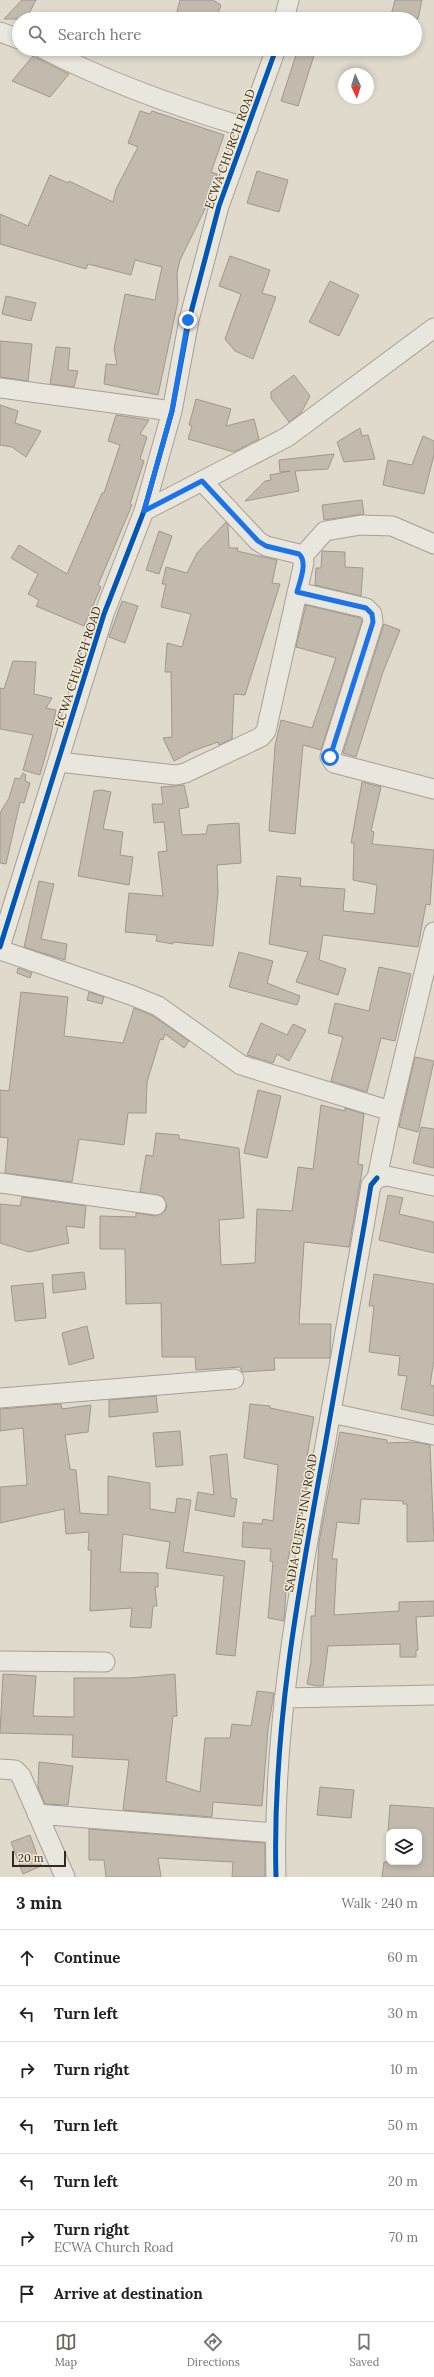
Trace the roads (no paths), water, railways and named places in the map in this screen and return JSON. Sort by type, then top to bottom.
[{"type":"street","points":[[286,12],[289,0]]},
{"type":"street","points":[[0,32],[12,36]]},
{"type":"street","points":[[58,56],[87,71],[182,108],[248,128]]},
{"type":"street","name":"ECWA CHURCH ROAD","points":[[1,941],[104,614],[144,511],[172,411],[195,297],[219,206],[274,56]]},
{"type":"street","points":[[144,511],[287,437],[434,328]]},
{"type":"street","points":[[0,388],[172,411]]},
{"type":"street","points":[[58,762],[176,775],[184,773],[261,737],[266,731],[304,562],[299,554],[266,546],[258,541],[202,481]]},
{"type":"street","points":[[302,557],[325,531],[361,525],[392,526],[434,544]]},
{"type":"street","points":[[297,592],[366,608],[372,614],[373,622],[330,757],[334,763],[434,789]]},
{"type":"street","name":"SADIA GUEST INN ROAD","points":[[276,1877],[275,1833],[279,1743],[284,1698],[310,1530],[371,1185],[377,1178],[391,1111],[434,932]]},
{"type":"street","points":[[1,941],[158,1006],[241,1065],[391,1111]]},
{"type":"street","points":[[377,1178],[387,1176],[434,1186]]},
{"type":"street","points":[[0,1183],[156,1205]]},
{"type":"street","points":[[0,1398],[234,1379]]},
{"type":"street","points":[[331,1413],[434,1435]]},
{"type":"street","points":[[0,1661],[105,1662]]},
{"type":"street","points":[[284,1698],[434,1695]]},
{"type":"street","points":[[0,1769],[15,1770],[21,1776],[36,1814],[65,1877]]},
{"type":"street","points":[[36,1814],[275,1833]]}]
